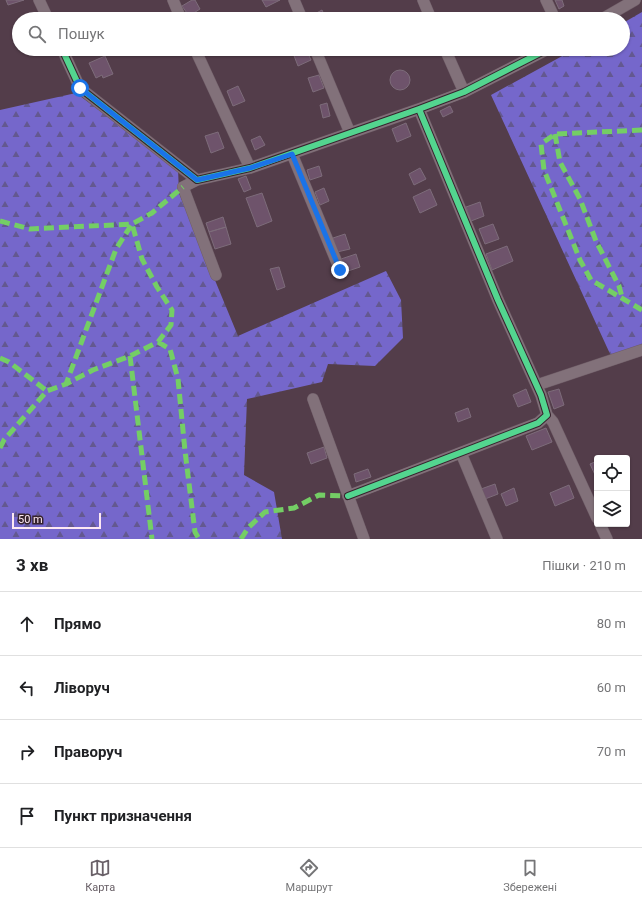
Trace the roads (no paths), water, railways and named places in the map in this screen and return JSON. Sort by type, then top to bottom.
[{"type":"street","points":[[39,0],[45,12]]},
{"type":"street","points":[[173,0],[178,12]]},
{"type":"street","points":[[294,0],[299,12]]},
{"type":"street","points":[[423,0],[428,12]]},
{"type":"street","points":[[546,0],[552,12]]},
{"type":"street","points":[[614,12],[635,0]]},
{"type":"street","points":[[65,56],[80,88],[197,180]]},
{"type":"street","points":[[198,56],[250,168]]},
{"type":"street","points":[[318,56],[350,133]]},
{"type":"street","points":[[448,56],[464,92]]},
{"type":"street","points":[[216,275],[183,187],[197,180],[250,168],[419,109],[464,92],[534,56]]},
{"type":"street","points":[[419,109],[498,300],[537,385],[547,415],[553,422],[594,511]]},
{"type":"street","points":[[292,154],[340,270]]},
{"type":"street","points":[[537,385],[642,350]]},
{"type":"street","points":[[313,400],[364,539]]},
{"type":"street","points":[[348,496],[538,422],[547,415]]},
{"type":"street","points":[[461,453],[497,539]]},
{"type":"street","points":[[601,527],[607,539]]}]
